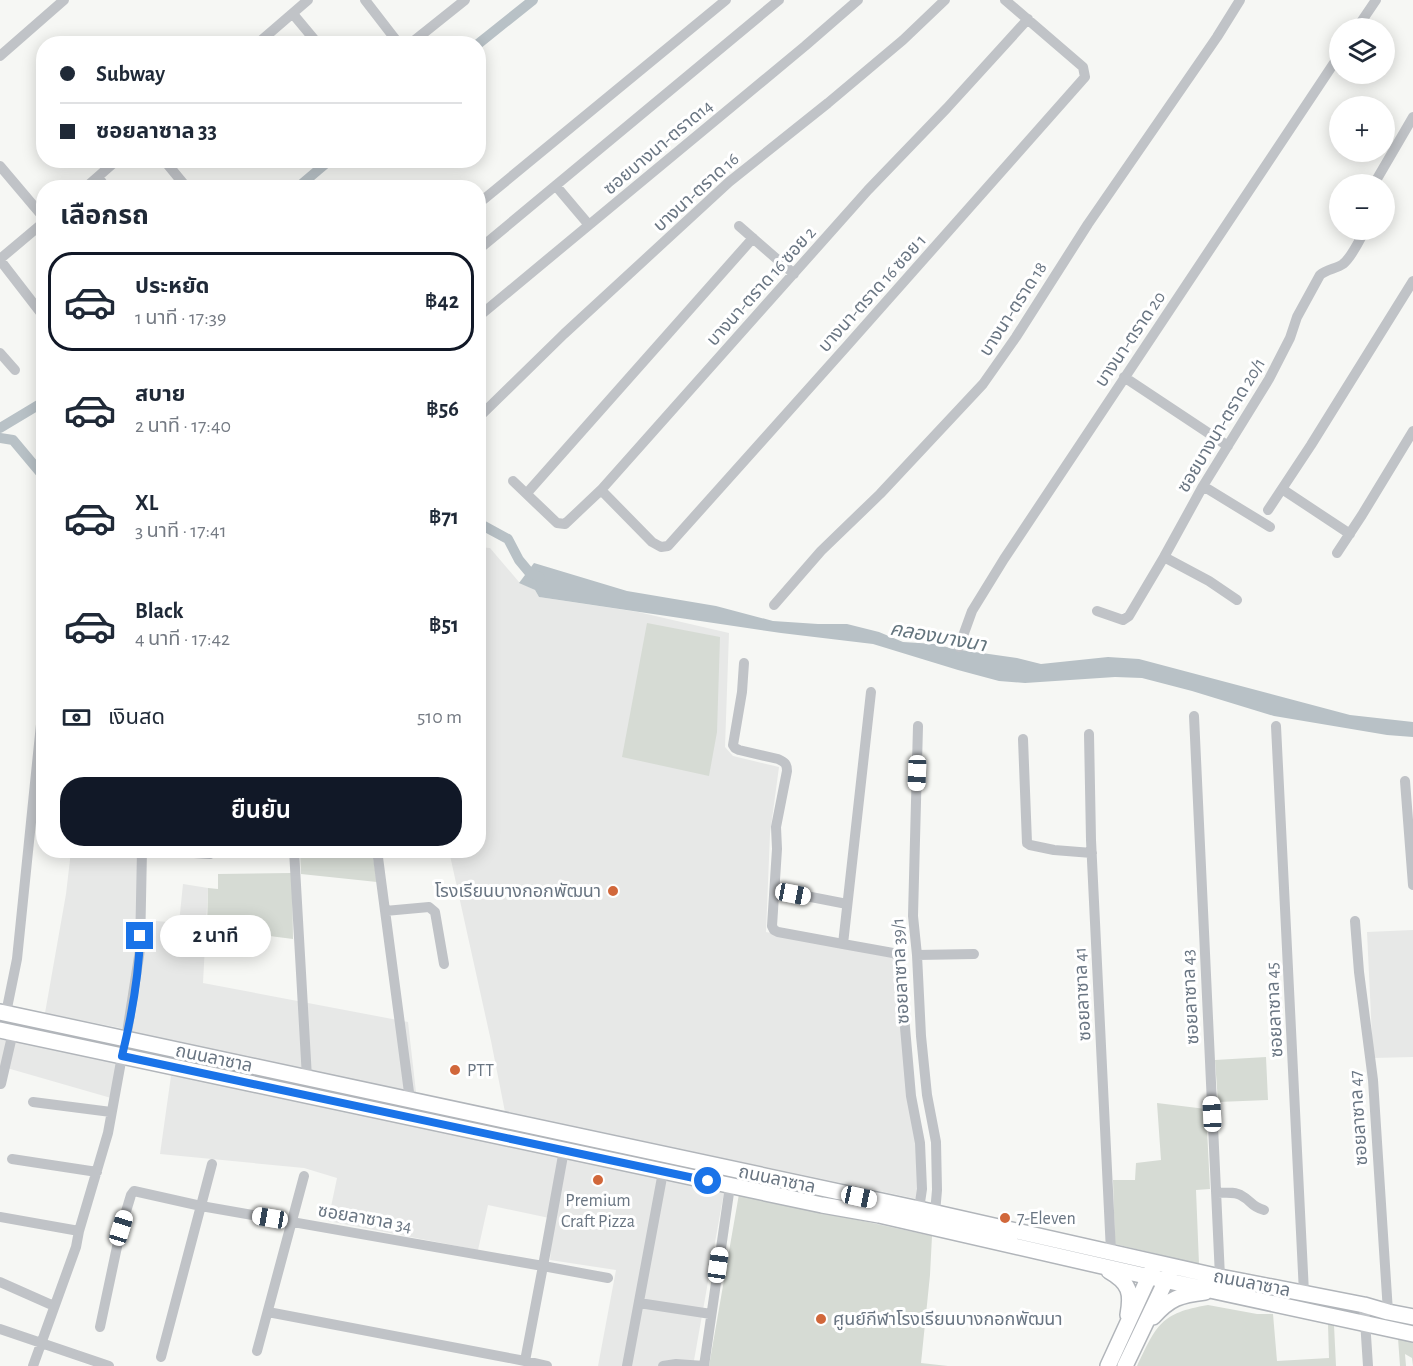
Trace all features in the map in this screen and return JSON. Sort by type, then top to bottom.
[{"type":"street","points":[[0,56],[64,0]]},
{"type":"street","points":[[267,36],[308,0]]},
{"type":"street","points":[[420,36],[465,0]]},
{"type":"street","points":[[486,197],[726,0]]},
{"type":"street","points":[[486,243],[779,0]]},
{"type":"street","name":"ซอยบางนา-ตราด14","points":[[486,310],[806,46],[858,0]]},
{"type":"street","name":"บางนา-ตราด 16","points":[[486,410],[564,334],[729,183],[837,96],[903,40],[945,0]]},
{"type":"street","name":"บางนา-ตราด 16 ซอย 1","points":[[601,490],[652,542],[661,547],[668,546],[1085,77],[1083,67],[1005,0]]},
{"type":"street","name":"บางนา-ตราด 18","points":[[774,604],[821,551],[880,494],[983,384],[1240,0]]},
{"type":"street","points":[[1364,18],[1376,0]]},
{"type":"street","points":[[369,2],[393,36]]},
{"type":"street","points":[[293,14],[311,36]]},
{"type":"street","name":"บางนา-ตราด 16 ซอย 2","points":[[513,481],[557,523],[564,525],[601,490],[868,190],[1028,19]]},
{"type":"street","name":"บางนา-ตราด 20","points":[[959,647],[972,611],[1004,559],[1329,70]]},
{"type":"street","points":[[1380,174],[1413,117]]},
{"type":"street","points":[[0,166],[36,210]]},
{"type":"street","points":[[94,180],[108,168]]},
{"type":"street","points":[[171,168],[180,180]]},
{"type":"street","points":[[556,186],[589,225]]},
{"type":"street","points":[[739,226],[794,274]]},
{"type":"street","points":[[36,227],[0,260],[36,307]]},
{"type":"street","points":[[527,493],[753,238]]},
{"type":"street","name":"ซอยบางนา-ตราด 20/1","points":[[1096,610],[1123,620],[1127,618],[1203,486],[1269,379],[1290,338],[1297,317],[1320,275],[1346,261],[1359,240]]},
{"type":"street","points":[[1268,510],[1413,281]]},
{"type":"street","points":[[0,353],[15,369]]},
{"type":"street","points":[[1124,377],[1228,446]]},
{"type":"street","points":[[1337,553],[1413,431]]},
{"type":"street","points":[[1203,486],[1269,527]]},
{"type":"street","points":[[1282,489],[1350,534]]},
{"type":"street","points":[[1164,557],[1209,581],[1237,600]]},
{"type":"street","points":[[744,663],[735,748],[778,759],[787,764],[776,827],[777,849],[772,926],[774,930],[892,953],[899,959],[911,1096],[920,1143],[922,1189],[919,1209]]},
{"type":"street","points":[[843,944],[871,692]]},
{"type":"street","name":"ซอยลาซาล 43","points":[[1194,716],[1220,1277]]},
{"type":"street","name":"ซอยลาซาล 39/1","points":[[918,726],[913,916],[927,1095],[936,1142],[935,1213]]},
{"type":"street","name":"ซอยลาซาล 45","points":[[1276,726],[1310,1295]]},
{"type":"street","name":"ซอยลาซาล 41","points":[[1089,734],[1092,853],[1111,1252]]},
{"type":"street","points":[[1023,739],[1027,843],[1054,850],[1092,853]]},
{"type":"street","points":[[3,1013],[16,959],[36,770]]},
{"type":"street","points":[[1405,781],[1413,885]]},
{"type":"street","points":[[33,1366],[76,1247],[108,1133],[140,950],[142,858]]},
{"type":"street","points":[[294,858],[307,1078]]},
{"type":"street","points":[[378,858],[410,1100]]},
{"type":"street","points":[[775,890],[847,904]]},
{"type":"street","points":[[386,911],[432,909],[435,912],[444,964]]},
{"type":"street","name":"ซอยลาซาล 47","points":[[1355,921],[1373,1080],[1388,1312]]},
{"type":"street","points":[[917,955],[974,954]]},
{"type":"street","name":"ถนนลาซาล","points":[[3,1013],[732,1170],[1088,1263],[1220,1277],[1364,1305],[1413,1317]]},
{"type":"street","points":[[1,1084],[6,1031]]},
{"type":"street","name":"ถนนลาซาล","points":[[6,1031],[822,1205],[919,1209],[1111,1252],[1153,1270]]},
{"type":"street","points":[[33,1102],[111,1112]]},
{"type":"street","points":[[525,1361],[564,1150]]},
{"type":"street","points":[[12,1159],[97,1172]]},
{"type":"street","points":[[161,1357],[212,1164]]},
{"type":"street","points":[[663,1366],[676,1364],[704,1366],[732,1170]]},
{"type":"street","points":[[629,1366],[663,1172]]},
{"type":"street","points":[[257,1351],[304,1176]]},
{"type":"street","name":"ซอยลาซาล 34","points":[[100,1327],[121,1228],[133,1192],[136,1191],[201,1206],[608,1278]]},
{"type":"street","points":[[1216,1193],[1237,1194],[1253,1206],[1264,1210]]},
{"type":"street","points":[[0,1217],[79,1231]]},
{"type":"street","points":[[1088,1263],[1104,1268],[1126,1284],[1130,1300],[1121,1338]]},
{"type":"street","points":[[1108,1366],[1153,1270]]},
{"type":"street","points":[[1125,1366],[1169,1273]]},
{"type":"street","name":"ถนนลาซาล","points":[[1169,1273],[1226,1294],[1413,1334]]},
{"type":"street","points":[[0,1282],[54,1306]]},
{"type":"street","points":[[1138,1339],[1149,1322],[1167,1303],[1191,1294],[1206,1292],[1226,1294]]},
{"type":"street","points":[[1310,1295],[1314,1313]]},
{"type":"street","points":[[639,1303],[711,1314]]},
{"type":"street","points":[[1364,1305],[1368,1366]]},
{"type":"street","points":[[268,1312],[547,1366]]},
{"type":"street","points":[[0,1329],[109,1366]]},
{"type":"shaded area","name":"โรงเรียนบางกอกพัฒนา","points":[[486,548],[490,548],[519,582],[535,590],[539,597],[638,612],[729,633],[725,747],[733,756],[779,767],[770,834],[766,932],[896,957],[917,1142],[917,1199],[505,1112],[451,858],[486,858]]},
{"type":"shaded area","points":[[534,563],[627,591],[716,606],[773,621],[847,624],[879,632],[903,642],[935,644],[1041,664],[1108,657],[1139,659],[1350,715],[1413,722],[1413,737],[1387,735],[1274,716],[1142,678],[1115,677],[1025,683],[999,681],[873,644],[781,633],[539,597],[535,590],[519,583]]},
{"type":"shaded area","points":[[647,623],[720,637],[717,732],[709,776],[622,757]]},
{"type":"shaded area","points":[[70,858],[138,858],[136,961],[125,1029],[45,1013]]},
{"type":"shaded area","points":[[300,858],[373,858],[377,882],[301,874]]},
{"type":"shaded area","points":[[292,873],[293,939],[207,928],[208,888],[218,889],[218,874]]},
{"type":"shaded area","points":[[183,884],[208,888],[203,983],[408,1022],[416,1092],[202,1049],[132,1032],[145,920],[179,923]]},
{"type":"shaded area","points":[[1413,930],[1413,1057],[1373,1058],[1367,932]]},
{"type":"shaded area","points":[[0,1037],[125,1065],[118,1100],[0,1066]]},
{"type":"shaded area","points":[[1266,1057],[1268,1100],[1218,1102],[1215,1060]]},
{"type":"shaded area","points":[[171,1076],[211,1082],[724,1192],[693,1366],[598,1366],[616,1270],[550,1260],[554,1219],[488,1205],[478,1250],[328,1221],[337,1178],[304,1168],[160,1154]]},
{"type":"shaded area","points":[[1157,1103],[1206,1109],[1210,1189],[1196,1190],[1199,1264],[1115,1244],[1113,1180],[1135,1180],[1136,1163],[1161,1160]]},
{"type":"shaded area","name":"ศูนย์กีฬาโรงเรียนบางกอกพัฒนา","points":[[739,1194],[932,1236],[921,1363],[948,1366],[709,1366]]},
{"type":"shaded area","points":[[1208,1305],[1257,1314],[1273,1314],[1277,1361],[1329,1358],[1328,1324],[1334,1325],[1336,1366],[1137,1366],[1150,1340],[1162,1323],[1179,1312]]},
{"type":"shaded area","points":[[1398,1338],[1413,1341],[1413,1366],[1412,1358],[1405,1354],[1406,1366],[1400,1366]]},
{"type":"waterway","points":[[486,38],[533,0]]},
{"type":"waterway","points":[[306,180],[321,168]]},
{"type":"waterway","points":[[0,428],[36,406]]},
{"type":"waterway","name":"คลองบางนา","points":[[0,438],[13,440],[36,467]]},
{"type":"waterway","name":"คลองบางนา","points":[[486,527],[508,539],[519,560],[529,572],[540,577]]},
{"type":"place","name":"โรงเรียนบางกอกพัฒนา","points":[[613,891]]},
{"type":"place","name":"PTT","points":[[455,1070]]},
{"type":"place","name":"Premium Craft Pizza","points":[[598,1180]]},
{"type":"place","name":"7-Eleven","points":[[1005,1218]]},
{"type":"place","name":"ศูนย์กีฬาโรงเรียนบางกอกพัฒนา","points":[[821,1319]]},
{"type":"route","points":[[140,936],[138,968],[122,1056],[708,1181]]}]
